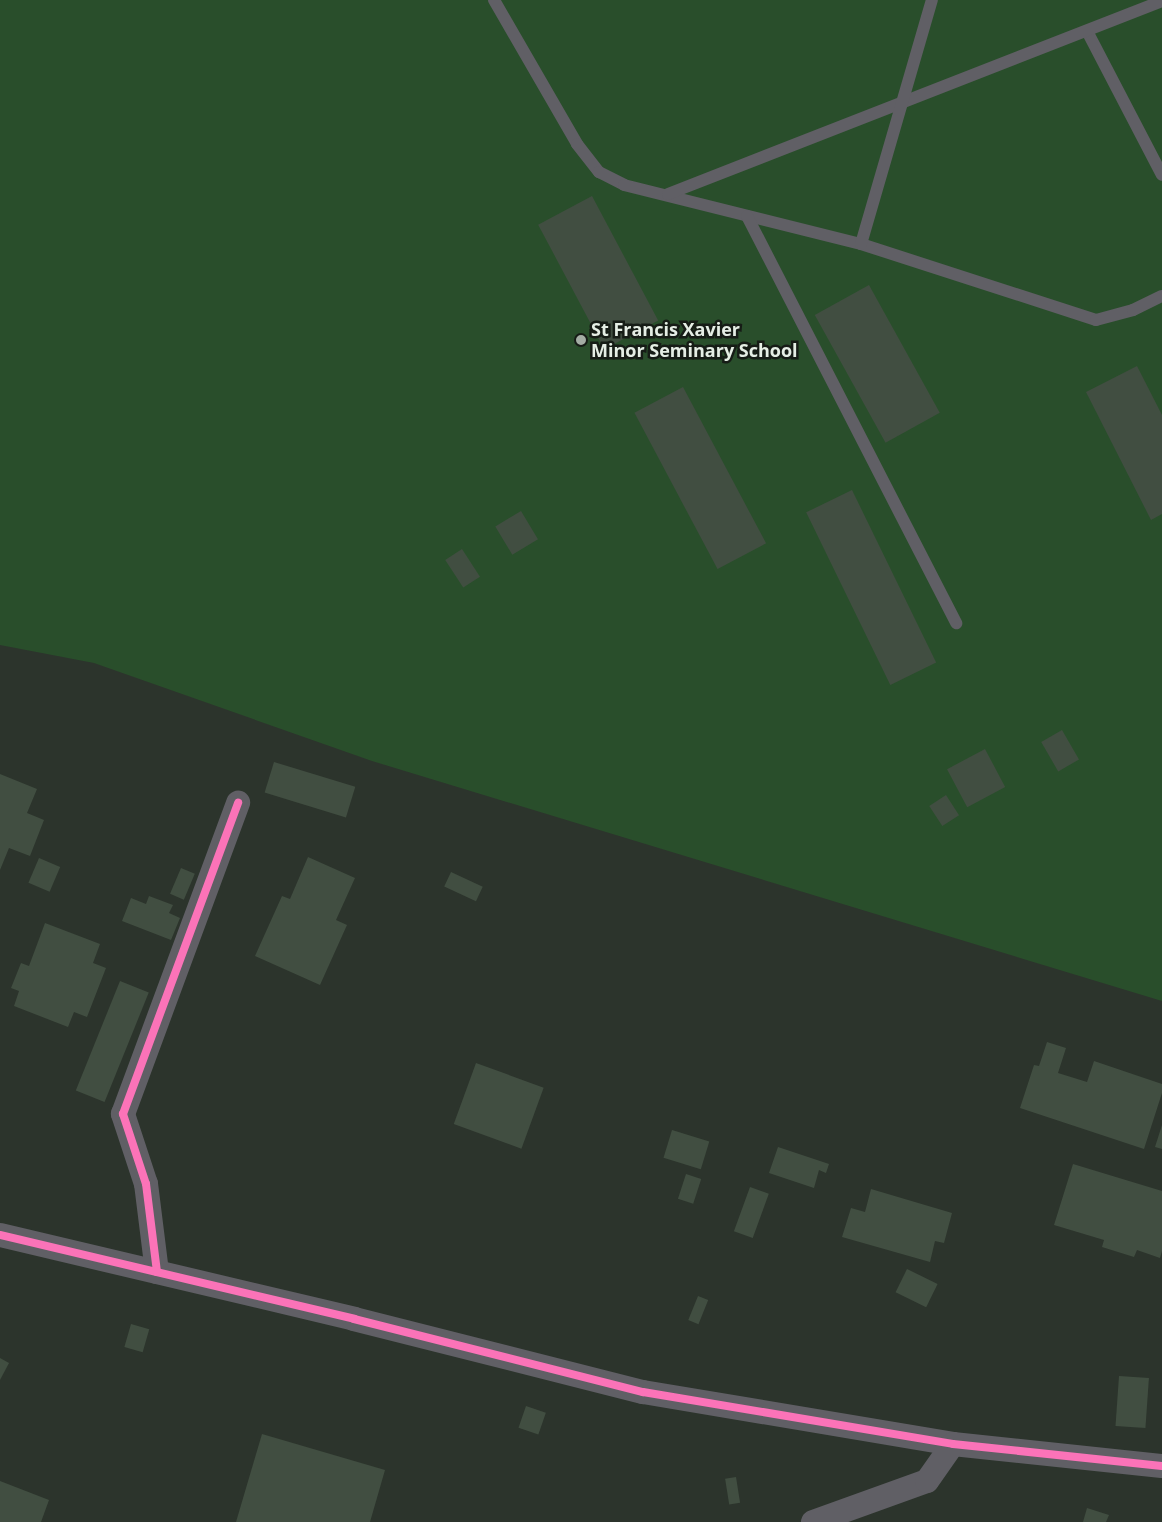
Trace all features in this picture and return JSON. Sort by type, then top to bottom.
[{"type":"street","points":[[157,1272],[146,1184],[123,1114],[238,804]]},
{"type":"street","points":[[0,1235],[354,1319],[643,1392],[953,1444],[1162,1466]]},
{"type":"street","points":[[813,1522],[927,1481],[953,1444]]},
{"type":"lane","points":[[494,0],[577,144],[599,172],[624,185],[668,194],[860,244],[1096,320],[1133,310],[1162,296]]},
{"type":"lane","points":[[860,244],[932,0]]},
{"type":"lane","points":[[668,194],[1162,1]]},
{"type":"lane","points":[[1086,31],[1162,175]]},
{"type":"lane","points":[[747,216],[956,623]]},
{"type":"green space","name":"St Francis Xavier Minor Seminary School","points":[[0,0],[1162,0],[1162,1001],[372,761],[94,663],[0,645]]},
{"type":"building","points":[[592,196],[658,320],[604,349],[538,225]]},
{"type":"building","points":[[869,285],[940,413],[886,443],[815,315]]},
{"type":"building","points":[[1137,366],[1162,415],[1162,514],[1151,520],[1086,392]]},
{"type":"building","points":[[683,387],[766,543],[718,569],[634,413]]},
{"type":"building","points":[[852,490],[936,663],[890,685],[806,512]]},
{"type":"building","points":[[521,511],[538,539],[512,555],[495,526]]},
{"type":"building","points":[[462,549],[480,577],[463,588],[445,560]]},
{"type":"building","points":[[1062,730],[1079,759],[1058,771],[1041,742]]},
{"type":"building","points":[[985,749],[1005,787],[967,807],[947,769]]},
{"type":"building","points":[[274,762],[355,787],[346,817],[265,793]]},
{"type":"building","points":[[0,774],[37,789],[27,813],[44,820],[30,856],[9,848],[0,870]]},
{"type":"building","points":[[946,795],[959,815],[942,826],[929,806]]},
{"type":"building","points":[[308,857],[355,878],[336,920],[347,925],[320,985],[255,956],[282,896],[290,899]]},
{"type":"building","points":[[39,858],[60,867],[50,892],[28,883]]},
{"type":"building","points":[[181,868],[195,874],[184,900],[170,894]]},
{"type":"building","points":[[451,872],[483,887],[476,901],[444,887]]},
{"type":"building","points":[[149,896],[173,905],[169,913],[180,918],[171,940],[122,921],[131,898],[146,904]]},
{"type":"building","points":[[45,923],[100,944],[93,963],[106,968],[87,1017],[74,1012],[68,1027],[14,1006],[19,991],[11,988],[21,963],[29,966]]},
{"type":"building","points":[[120,981],[149,993],[105,1102],[76,1090]]},
{"type":"building","points":[[1047,1042],[1066,1048],[1058,1073],[1087,1082],[1094,1061],[1162,1084],[1162,1093],[1144,1149],[1020,1108],[1034,1065],[1039,1066]]},
{"type":"building","points":[[476,1063],[544,1088],[521,1149],[454,1124]]},
{"type":"building","points":[[1162,1125],[1162,1149],[1155,1147]]},
{"type":"building","points":[[672,1130],[709,1141],[701,1169],[664,1158]]},
{"type":"building","points":[[778,1147],[829,1164],[826,1173],[819,1170],[814,1188],[769,1173]]},
{"type":"building","points":[[1073,1164],[1162,1191],[1162,1251],[1160,1258],[1137,1250],[1134,1257],[1102,1247],[1104,1240],[1054,1225]]},
{"type":"building","points":[[686,1174],[701,1179],[693,1204],[678,1199]]},
{"type":"building","points":[[750,1187],[769,1194],[753,1238],[734,1231]]},
{"type":"building","points":[[871,1189],[952,1213],[944,1243],[935,1241],[930,1262],[842,1237],[851,1208],[865,1212]]},
{"type":"building","points":[[907,1269],[938,1284],[926,1307],[896,1292]]},
{"type":"building","points":[[698,1296],[708,1300],[698,1324],[688,1320]]},
{"type":"building","points":[[131,1324],[149,1329],[143,1352],[124,1347]]},
{"type":"building","points":[[0,1358],[9,1363],[0,1380]]},
{"type":"building","points":[[1119,1376],[1149,1378],[1145,1428],[1116,1426]]},
{"type":"building","points":[[526,1406],[546,1413],[538,1435],[519,1428]]},
{"type":"building","points":[[262,1434],[385,1470],[370,1522],[236,1522]]},
{"type":"building","points":[[736,1477],[740,1503],[729,1504],[725,1479]]},
{"type":"building","points":[[0,1481],[49,1500],[41,1522],[0,1522]]},
{"type":"building","points":[[1087,1508],[1109,1515],[1106,1522],[1083,1522]]},
{"type":"cycle path","points":[[157,1272],[146,1184],[123,1114],[238,803]]},
{"type":"cycle path","points":[[0,1235],[354,1319],[643,1392],[953,1444],[1162,1466]]},
{"type":"place","name":"St Francis Xavier Minor Seminary School","points":[[581,340]]}]
